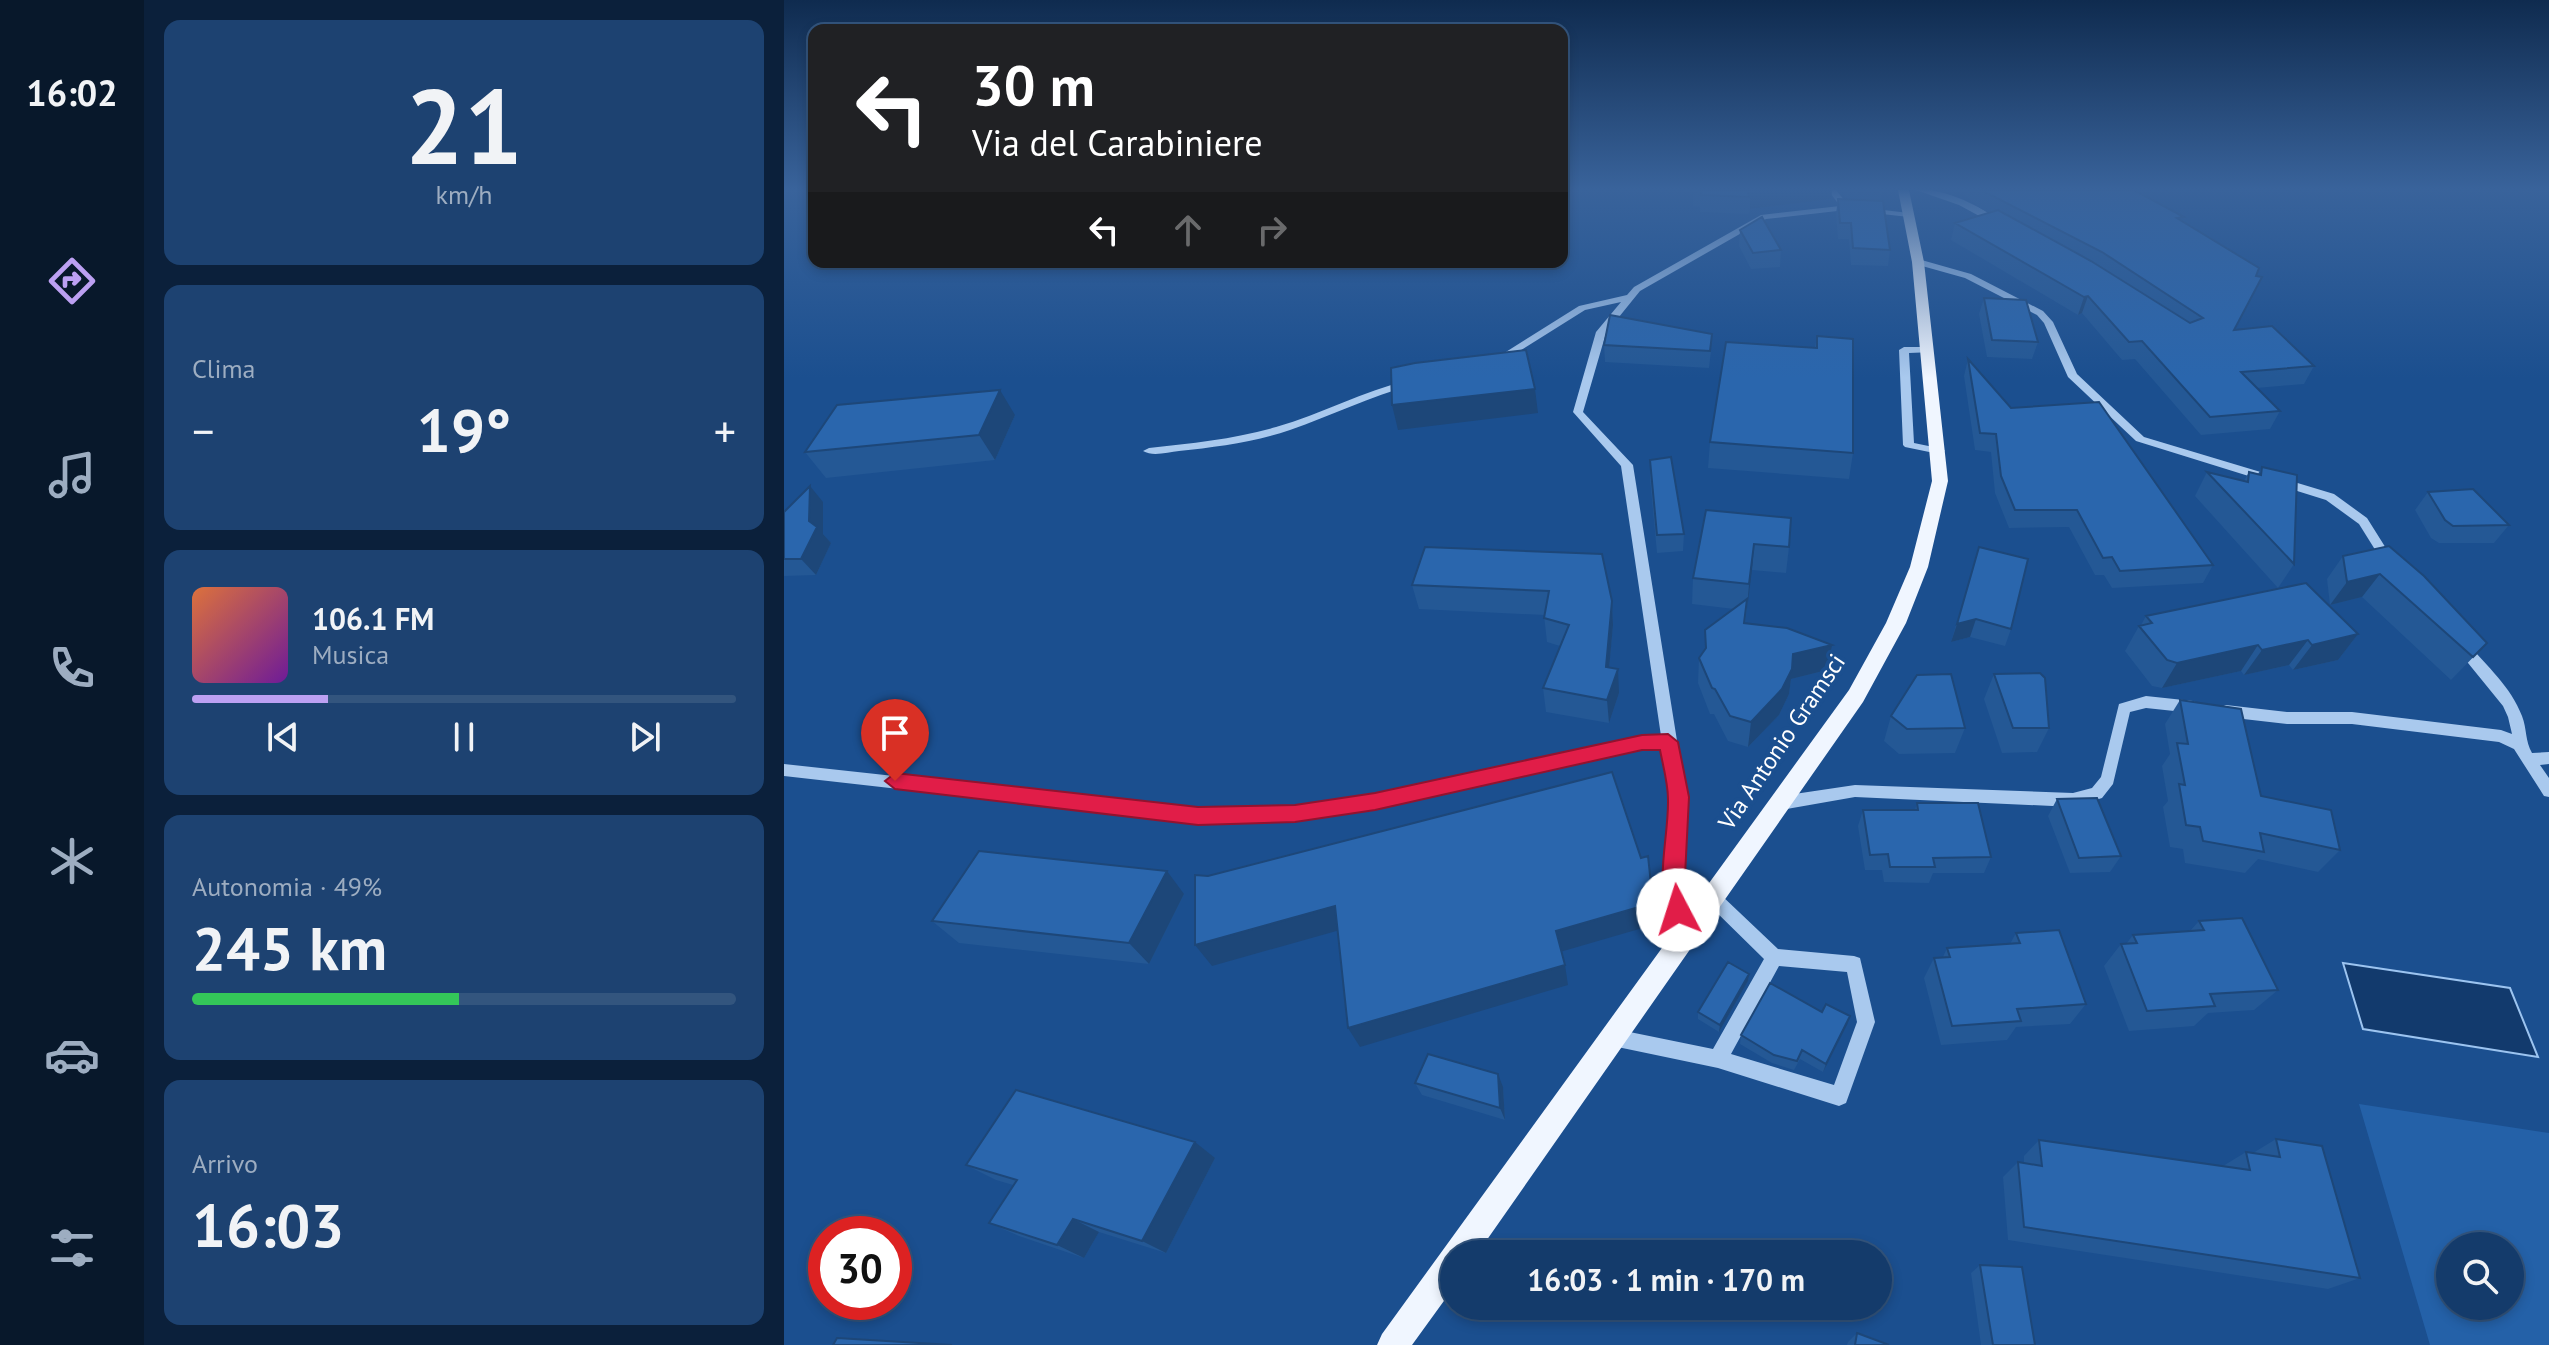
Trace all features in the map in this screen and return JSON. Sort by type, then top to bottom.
[{"type":"main road","name":"Via Antonio Gramsci","points":[[1469,1240],[1694,928],[1856,696],[1896,623],[1930,529],[1940,481],[1929,350],[1916,253]]},
{"type":"main road","points":[[1393,1345],[1440,1280]]},
{"type":"street","points":[[1477,368],[1491,365],[1582,308],[1626,298],[1697,253]]},
{"type":"street","points":[[1918,262],[1968,276],[2040,313],[2048,322],[2072,375],[2140,439],[2307,487],[2330,497],[2363,521],[2378,549],[2399,573]]},
{"type":"street","points":[[1626,298],[1601,332],[1578,412],[1627,465],[1678,797],[1674,876],[1678,910],[1694,928]]},
{"type":"street","points":[[1929,350],[1904,350],[1909,445],[1939,451]]},
{"type":"street","points":[[1149,451],[1252,437],[1349,404],[1366,393],[1422,380]]},
{"type":"street","points":[[2451,634],[2513,706],[2521,729],[2519,745]]},
{"type":"street","points":[[1781,803],[1855,791],[2073,800],[2097,793],[2108,780],[2124,708],[2146,702],[2287,718],[2391,722],[2501,736],[2519,745],[2549,791]]},
{"type":"street","points":[[784,770],[1198,816],[1295,813],[1375,802],[1642,742],[1668,742]]},
{"type":"street","points":[[2530,759],[2549,758]]},
{"type":"street","points":[[1615,1038],[1718,1059],[1839,1096],[1866,1022],[1854,964],[1774,957],[1714,899]]},
{"type":"street","points":[[1718,1059],[1774,957]]},
{"type":"shaded area","points":[[2343,963],[2510,988],[2538,1057],[2363,1029]]},
{"type":"shaded area","points":[[2359,1104],[2549,1133],[2549,1345],[2430,1345]]},
{"type":"building","points":[[2007,253],[2076,253],[2190,323],[2203,318],[2103,253],[2234,253],[2259,268],[2256,276],[2262,277],[2234,330],[2272,326],[2314,366],[2241,372],[2280,411],[2210,417],[2142,341],[2129,342],[2088,296],[2084,297]]},
{"type":"building","points":[[1984,298],[2026,300],[2038,342],[1992,340]]},
{"type":"building","points":[[1610,315],[1712,334],[1710,351],[1604,345]]},
{"type":"building","points":[[1817,336],[1853,339],[1853,453],[1710,442],[1726,342],[1817,348]]},
{"type":"building","points":[[1526,350],[1535,389],[1392,405],[1391,368]]},
{"type":"building","points":[[1968,359],[2011,408],[2099,402],[2213,565],[2120,571],[2112,557],[2103,558],[2077,510],[2015,510],[2001,476],[1996,434],[1980,433]]},
{"type":"building","points":[[1000,390],[979,435],[805,452],[837,405]]},
{"type":"building","points":[[1671,457],[1684,534],[1657,535],[1650,460]]},
{"type":"building","points":[[2262,467],[2297,475],[2294,564],[2207,472],[2248,482],[2249,472],[2261,475]]},
{"type":"building","points":[[810,486],[809,521],[817,527],[801,559],[784,559],[784,512]]},
{"type":"building","points":[[2473,489],[2509,525],[2453,526],[2445,520],[2428,492]]},
{"type":"building","points":[[1706,510],[1791,518],[1789,547],[1754,544],[1749,584],[1693,578]]},
{"type":"building","points":[[2389,546],[2424,576],[2487,643],[2473,657],[2380,574],[2347,582],[2343,556]]},
{"type":"building","points":[[1425,547],[1602,554],[1612,601],[1606,667],[1618,669],[1607,700],[1543,688],[1569,625],[1544,618],[1549,591],[1412,585]]},
{"type":"building","points":[[1979,547],[2028,559],[2011,629],[1976,619],[1957,624]]},
{"type":"building","points":[[2306,583],[2358,634],[2312,645],[2308,640],[2262,650],[2258,645],[2177,663],[2167,660],[2139,626],[2152,623],[2146,616]]},
{"type":"building","points":[[1747,599],[1744,623],[1787,628],[1832,645],[1793,654],[1792,669],[1782,689],[1751,722],[1730,716],[1712,688],[1699,658],[1706,648],[1705,630]]},
{"type":"building","points":[[2040,673],[2045,678],[2049,728],[2013,728],[1994,674]]},
{"type":"building","points":[[1951,674],[1965,728],[1907,729],[1891,716],[1917,675]]},
{"type":"building","points":[[2180,700],[2241,709],[2261,796],[2331,810],[2340,850],[2260,833],[2264,852],[2203,841],[2200,827],[2186,825],[2179,784],[2185,785],[2177,743],[2188,744]]},
{"type":"building","points":[[1612,772],[1641,858],[1648,856],[1653,903],[1556,931],[1565,965],[1348,1028],[1335,906],[1195,945],[1195,875],[1208,876]]},
{"type":"building","points":[[2097,798],[2121,856],[2079,858],[2057,799]]},
{"type":"building","points":[[1917,803],[1978,803],[1991,857],[1933,858],[1935,867],[1890,867],[1888,854],[1870,855],[1863,810],[1918,810]]},
{"type":"building","points":[[979,851],[1167,871],[1129,943],[932,921]]},
{"type":"building","points":[[2242,918],[2278,990],[2210,994],[2215,1006],[2147,1011],[2121,944],[2137,943],[2133,935],[2204,930],[2199,921]]},
{"type":"building","points":[[2059,930],[2086,1004],[2017,1009],[2021,1021],[1952,1026],[1934,958],[1950,957],[1947,948],[2020,943],[2016,933]]},
{"type":"building","points":[[1728,962],[1749,974],[1720,1025],[1698,1012]]},
{"type":"building","points":[[1770,983],[1822,1012],[1826,1004],[1850,1016],[1826,1064],[1802,1050],[1797,1061],[1774,1055],[1741,1035]]},
{"type":"building","points":[[1428,1054],[1498,1074],[1500,1108],[1415,1083]]},
{"type":"building","points":[[1016,1090],[1195,1142],[1142,1241],[1073,1219],[1057,1245],[989,1223],[1017,1180],[966,1165]]},
{"type":"building","points":[[2276,1139],[2322,1146],[2360,1278],[2024,1227],[2018,1162],[2042,1166],[2039,1140],[2250,1170],[2246,1152],[2280,1157]]},
{"type":"building","points":[[1980,1265],[2022,1267],[2035,1345],[1993,1345]]},
{"type":"building","points":[[1857,1333],[1889,1345],[1855,1345]]},
{"type":"building","points":[[837,1338],[952,1345],[833,1345]]},
{"type":"route","points":[[895,781],[1198,816],[1295,813],[1375,802],[1642,742],[1668,742],[1675,767],[1678,797],[1674,876],[1678,910]]}]
